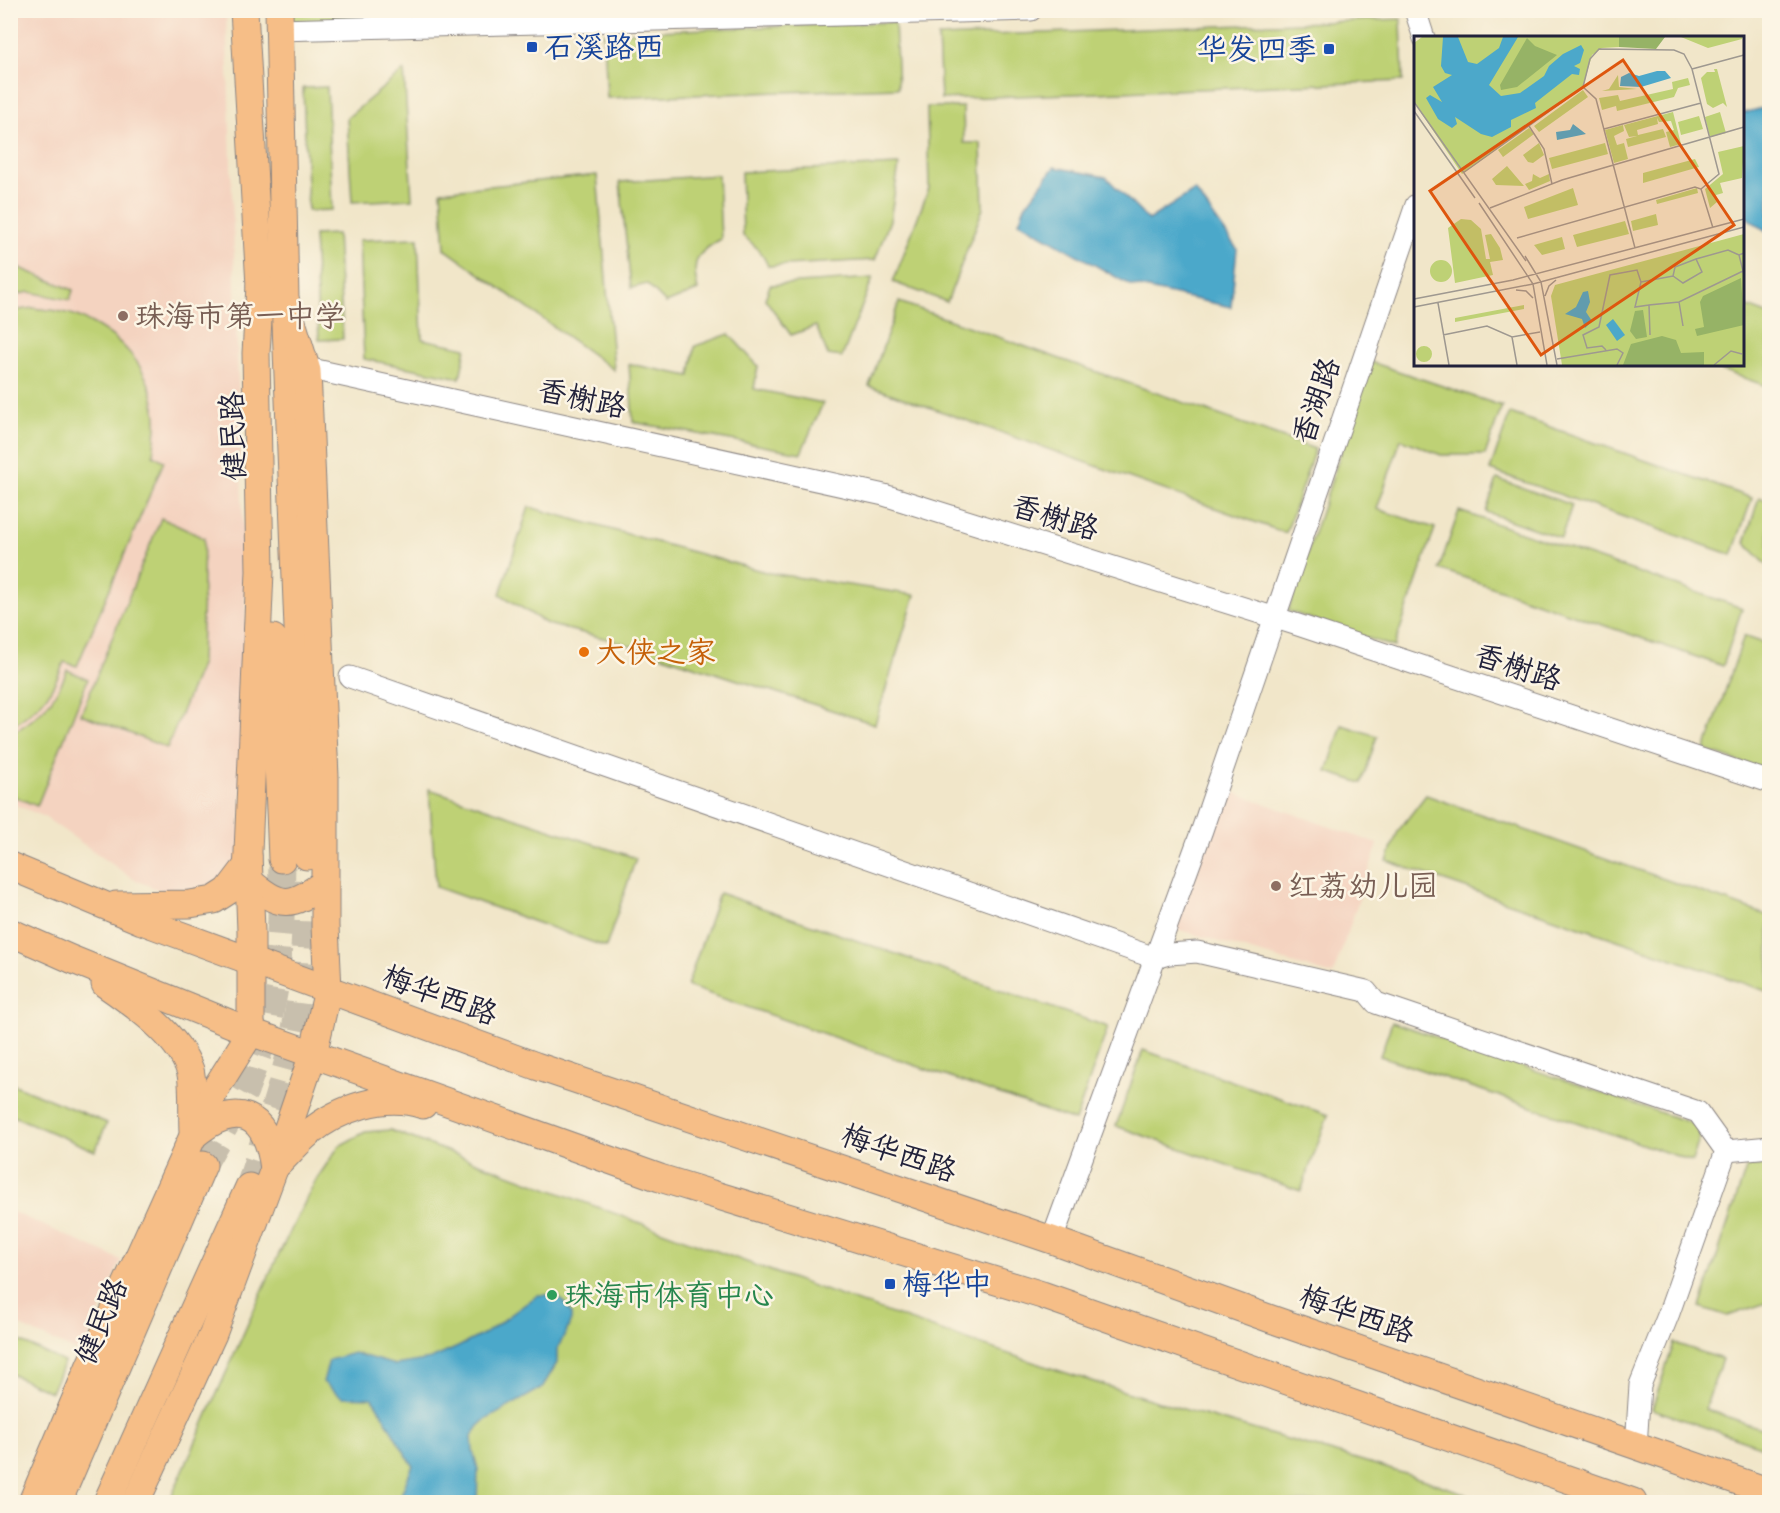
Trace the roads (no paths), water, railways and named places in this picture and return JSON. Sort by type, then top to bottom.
[{"type":"main road","name":"健民路","points":[[244,10],[294,858],[278,20]]},
{"type":"main road","points":[[103,905],[190,904],[214,900],[228,891],[247,867],[260,571],[256,353],[260,286]]},
{"type":"main road","points":[[136,1503],[213,1334],[274,1169],[313,1054],[328,990],[325,965],[325,777],[307,368],[285,299]]},
{"type":"main road","points":[[32,1503],[90,1365],[193,1136],[216,1088],[251,1032],[248,852]]},
{"type":"main road","name":"梅华西路","points":[[10,866],[103,905],[536,1066],[1052,1240],[1636,1447],[1770,1492]]},
{"type":"main road","points":[[249,881],[274,901],[284,902],[310,894],[324,883]]},
{"type":"main road","points":[[10,932],[70,959],[251,1032],[660,1178],[1042,1295],[1633,1503]]},
{"type":"main road","points":[[70,959],[130,1002],[162,1030],[178,1049],[190,1071],[193,1136]]},
{"type":"main road","points":[[274,1169],[309,1133],[345,1110],[383,1101],[399,1100],[417,1103],[464,1119],[514,1125]]},
{"type":"main road","points":[[193,1136],[228,1114],[241,1115],[252,1120],[263,1131],[272,1149],[274,1169]]},
{"type":"main road","name":"健民路","points":[[58,1503],[203,1165]]},
{"type":"main road","points":[[107,1503],[249,1187]]},
{"type":"street","points":[[278,20],[1031,10]]},
{"type":"street","points":[[1415,10],[1423,36]]},
{"type":"street","name":"香湖路","points":[[1052,1240],[1202,830],[1414,211]]},
{"type":"street","name":"香榭路","points":[[307,368],[884,495],[1274,618],[1770,782]]},
{"type":"street","points":[[350,677],[1155,958],[1169,954],[1197,952],[1366,991],[1376,1003],[1698,1112],[1726,1151]]},
{"type":"street","points":[[1726,1151],[1770,1146]]},
{"type":"street","points":[[1636,1447],[1640,1385],[1669,1313],[1726,1151]]},
{"type":"water","points":[[1767,107],[1770,110],[1769,233],[1744,215],[1744,113]]},
{"type":"water","points":[[1054,167],[1106,177],[1148,220],[1195,190],[1237,249],[1231,307],[1130,285],[1019,222],[1025,206]]},
{"type":"water","points":[[538,1295],[553,1295],[565,1303],[571,1313],[571,1320],[557,1349],[557,1363],[542,1388],[482,1422],[472,1436],[478,1469],[477,1502],[398,1502],[413,1465],[372,1398],[342,1397],[323,1382],[329,1360],[354,1353],[395,1365],[431,1359],[487,1332]]},
{"type":"tunnel","points":[[249,1187],[285,1073],[298,1012],[304,945],[307,856]]},
{"type":"tunnel","points":[[203,1165],[245,1091],[267,1030],[276,983],[281,920],[282,859]]},
{"type":"place","name":"石溪路西","points":[[532,47]]},
{"type":"place","name":"华发四季","points":[[1329,49]]},
{"type":"place","name":"珠海市第一中学","points":[[123,316]]},
{"type":"place","name":"大侠之家","points":[[584,652]]},
{"type":"place","name":"红荔幼儿园","points":[[1276,886]]},
{"type":"place","name":"梅华中","points":[[890,1284]]},
{"type":"place","name":"珠海市体育中心","points":[[552,1295]]}]
